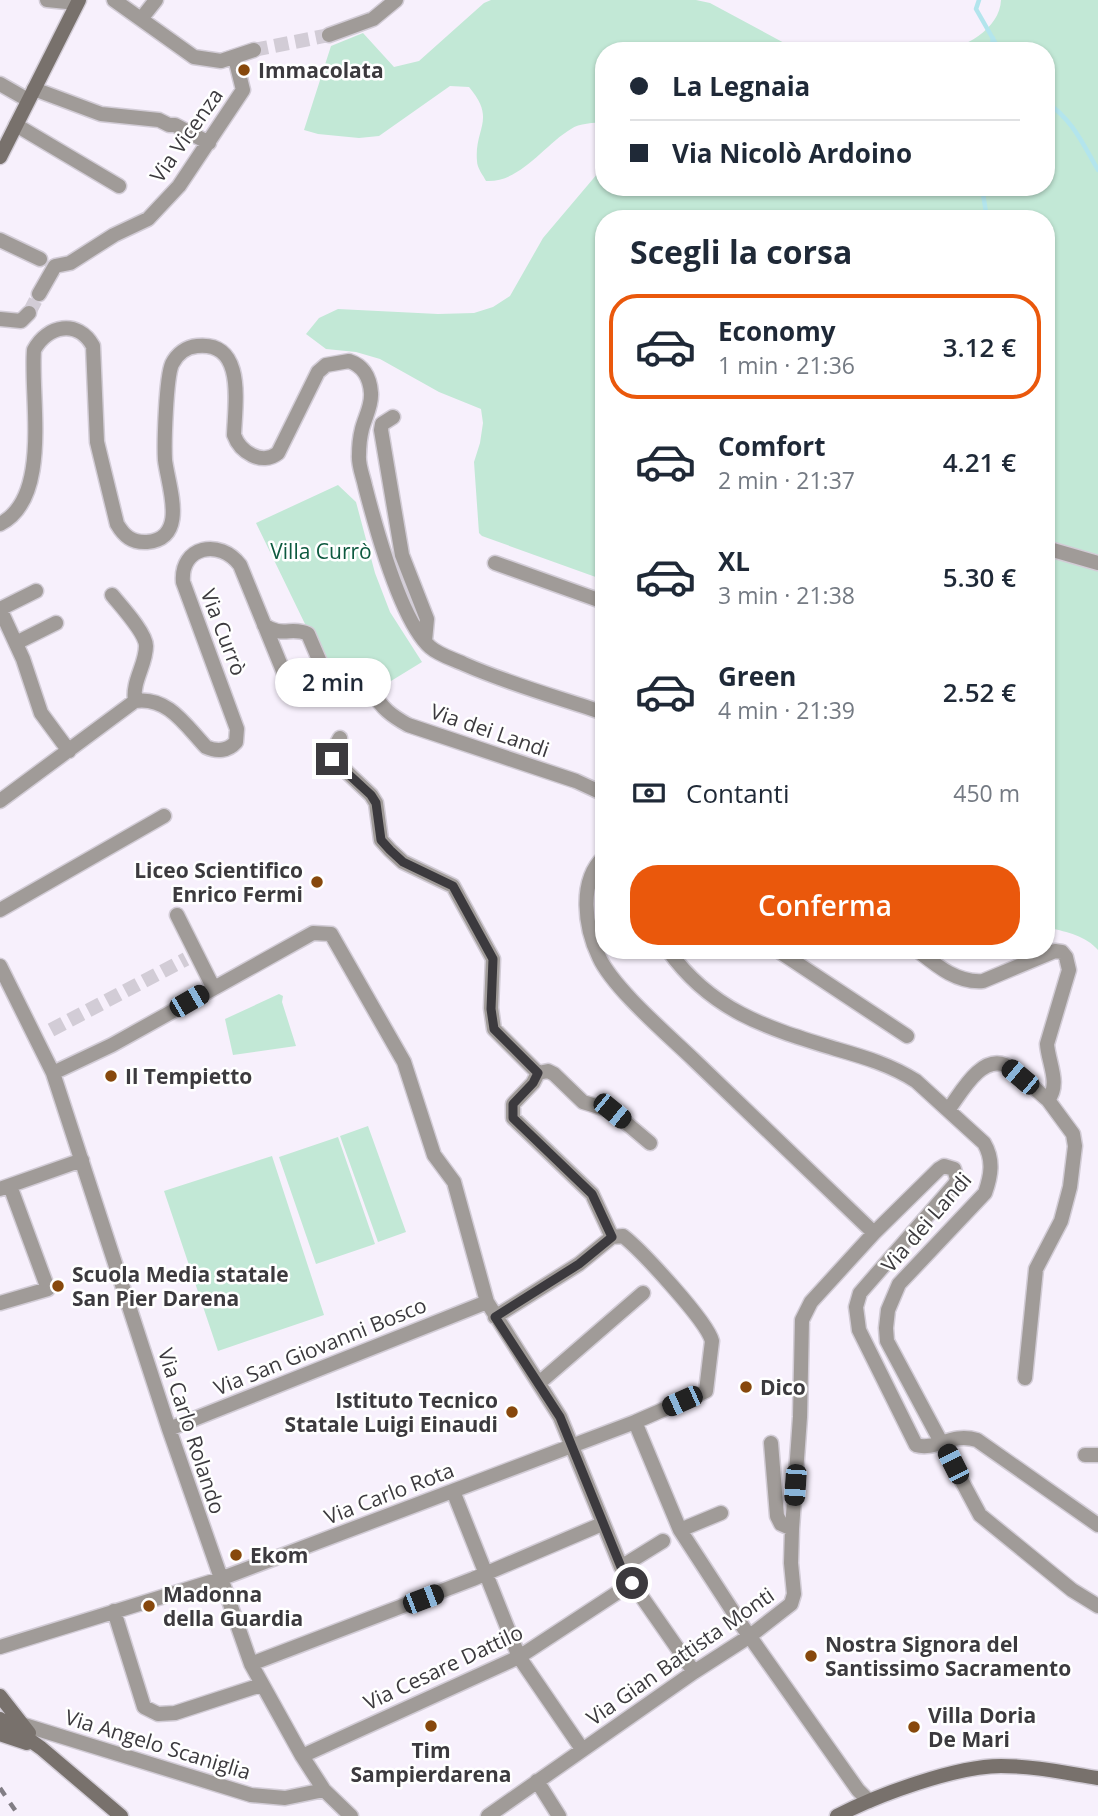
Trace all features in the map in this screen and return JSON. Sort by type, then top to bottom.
[{"type":"main road","points":[[1,150],[78,1]]},
{"type":"main road","points":[[0,1696],[41,1748]]},
{"type":"main road","points":[[0,1719],[41,1748],[121,1816]]},
{"type":"main road","points":[[0,1734],[41,1748]]},
{"type":"main road","points":[[837,1816],[869,1801],[925,1782],[991,1767],[1043,1770],[1098,1778]]},
{"type":"street","points":[[47,0],[78,1]]},
{"type":"street","points":[[114,0],[194,57],[221,61],[254,50]]},
{"type":"street","points":[[141,19],[156,0]]},
{"type":"street","points":[[329,35],[373,19],[396,0]]},
{"type":"street","name":"Via Vicenza","points":[[40,294],[55,266],[70,263],[114,234],[148,219],[179,186],[243,89],[235,58]]},
{"type":"street","points":[[0,85],[101,114],[159,120],[175,125],[208,144]]},
{"type":"street","points":[[16,125],[119,186]]},
{"type":"street","points":[[0,240],[40,259]]},
{"type":"street","points":[[0,319],[21,321],[29,313]]},
{"type":"street","points":[[0,524],[17,511],[31,479],[36,428],[34,350],[49,332],[66,328],[76,330],[83,333],[93,345],[100,459],[117,524],[128,538],[136,542],[156,540],[172,523],[174,505],[166,461],[166,430],[172,364],[182,351],[209,346],[227,357],[234,368],[236,383],[234,435],[240,447],[249,454],[267,458],[278,453],[318,372],[326,365],[349,361],[363,369],[370,384],[372,401],[361,432],[358,458],[383,551],[412,621],[425,641],[438,653],[483,673],[595,710]]},
{"type":"street","points":[[393,417],[383,424],[381,430],[402,555],[427,619],[425,641]]},
{"type":"street","name":"Via Currò","points":[[135,701],[148,699],[162,703],[211,750],[227,749],[236,742],[237,729],[183,582],[182,572],[185,565],[204,549],[219,549],[234,556],[240,565],[288,683]]},
{"type":"street","points":[[1055,551],[1098,563]]},
{"type":"street","points":[[495,563],[595,599]]},
{"type":"street","points":[[36,591],[0,609],[16,643],[41,713],[69,751]]},
{"type":"street","points":[[0,801],[135,701],[134,692],[146,646],[144,637],[112,595]]},
{"type":"street","points":[[16,643],[56,623]]},
{"type":"street","points":[[264,625],[274,632],[303,631],[308,634],[326,676]]},
{"type":"street","name":"Via dei Landi","points":[[373,692],[389,714],[408,724],[595,790]]},
{"type":"street","points":[[340,738],[330,756],[376,803],[381,840],[403,862],[453,886],[493,959],[491,1009],[494,1029],[535,1078]]},
{"type":"street","points":[[0,910],[164,816]]},
{"type":"street","name":"Via dei Landi","points":[[595,869],[590,876],[587,893],[595,947]]},
{"type":"street","points":[[177,915],[191,956],[213,987]]},
{"type":"street","points":[[53,1073],[112,1045],[313,933],[331,934],[404,1062],[434,1154],[454,1182],[487,1302],[560,1417],[621,1567],[694,1672]]},
{"type":"street","points":[[1048,1100],[1052,1095],[1054,1077],[1047,1057],[1047,1044],[1069,970],[1066,957],[1062,952],[1055,951]]},
{"type":"street","name":"Via dei Landi","points":[[600,959],[608,973],[648,1015],[874,1233]]},
{"type":"street","points":[[668,959],[674,968]]},
{"type":"street","name":"Via dei Landi","points":[[676,959],[699,985],[741,1016],[894,1069],[916,1081],[988,1150],[991,1166],[985,1193],[899,1284],[890,1302],[886,1328],[890,1347],[941,1441]]},
{"type":"street","points":[[791,959],[907,1036]]},
{"type":"street","points":[[930,959],[956,977],[983,981],[1034,959]]},
{"type":"street","name":"Via Carlo Rolando","points":[[0,966],[53,1073],[169,1429],[251,1664],[324,1790],[351,1816]]},
{"type":"street","points":[[36,1037],[51,1030]]},
{"type":"street","points":[[948,1110],[980,1069],[995,1064],[1005,1065],[1048,1100],[1073,1134],[1075,1146],[1070,1187],[1061,1221],[1036,1269],[1025,1378]]},
{"type":"street","points":[[495,1317],[579,1264],[612,1237],[592,1194],[516,1124],[512,1113],[516,1099],[535,1078],[548,1071],[583,1102],[612,1111],[650,1143]]},
{"type":"street","points":[[0,1303],[48,1289],[5,1188],[82,1160]]},
{"type":"street","name":"Via Gian Battista Monti","points":[[488,1816],[787,1609],[793,1600],[792,1529],[800,1418],[802,1320],[811,1302],[874,1233],[939,1169],[950,1167],[954,1169],[956,1184],[865,1285],[856,1307],[859,1330],[914,1442],[925,1447],[941,1441]]},
{"type":"street","name":"Via Carlo Rota","points":[[0,1647],[220,1579],[635,1422],[706,1391],[712,1341],[710,1333],[699,1317],[627,1238],[612,1237]]},
{"type":"street","points":[[539,1383],[643,1293]]},
{"type":"street","name":"Via San Giovanni Bosco","points":[[169,1429],[487,1302]]},
{"type":"street","points":[[635,1422],[680,1530],[750,1636],[858,1790],[869,1801]]},
{"type":"street","points":[[1098,1525],[979,1442],[961,1437],[941,1441],[976,1510],[984,1520],[1072,1590],[1098,1606]]},
{"type":"street","points":[[771,1443],[777,1516],[781,1524],[792,1529]]},
{"type":"street","points":[[453,1491],[519,1657],[582,1749]]},
{"type":"street","points":[[680,1530],[721,1513]]},
{"type":"street","points":[[251,1664],[486,1573],[602,1524]]},
{"type":"street","points":[[621,1567],[663,1541]]},
{"type":"street","name":"Via Cesare Dattilo","points":[[302,1756],[519,1657],[632,1583]]},
{"type":"street","points":[[114,1611],[144,1707],[158,1714],[175,1713],[261,1685]]},
{"type":"street","name":"Via Angelo Scaniglia","points":[[21,1724],[251,1795],[285,1797],[324,1790]]},
{"type":"street","points":[[537,1781],[559,1816]]},
{"type":"green space","points":[[491,0],[696,0],[710,3],[782,42],[595,42],[595,123],[574,127],[521,170],[498,180],[486,181],[478,166],[478,140],[483,116],[482,108],[469,87],[450,86],[379,136],[359,138],[304,130],[331,46],[363,33],[394,67],[419,61],[484,3]]},
{"type":"green space","points":[[1001,0],[1098,0],[1098,950],[1082,938],[1055,929],[1055,210],[595,210],[595,577],[479,533],[474,462],[483,423],[481,409],[439,392],[380,359],[356,352],[326,349],[306,334],[319,318],[338,309],[438,314],[474,313],[493,307],[510,296],[543,238],[595,177],[595,196],[1055,196],[1055,42],[968,42],[987,29],[999,10]]},
{"type":"green space","name":"Villa Currò","points":[[338,485],[356,502],[375,573],[390,612],[422,662],[373,692],[352,701],[338,668],[325,659],[306,626],[256,523]]},
{"type":"green space","points":[[279,994],[283,996],[282,1002],[296,1046],[233,1055],[225,1019]]},
{"type":"green space","points":[[368,1126],[406,1232],[378,1242],[340,1136]]},
{"type":"green space","points":[[338,1137],[375,1244],[316,1264],[279,1157]]},
{"type":"green space","points":[[272,1156],[324,1315],[218,1351],[164,1191]]},
{"type":"waterway","points":[[979,0],[976,9],[995,42]]},
{"type":"waterway","points":[[992,42],[993,38]]},
{"type":"waterway","points":[[1055,109],[1070,124],[1098,170]]},
{"type":"waterway","points":[[983,196],[986,210]]},
{"type":"tunnel","points":[[254,50],[329,35]]},
{"type":"tunnel","points":[[29,313],[39,294]]},
{"type":"tunnel","points":[[51,1030],[186,959]]},
{"type":"railway","points":[[0,1788],[19,1816]]},
{"type":"place","name":"Immacolata","points":[[244,70]]},
{"type":"place","name":"Liceo Scientifico Enrico Fermi","points":[[317,882]]},
{"type":"place","name":"Il Tempietto","points":[[111,1076]]},
{"type":"place","name":"Scuola Media statale San Pier Darena","points":[[58,1286]]},
{"type":"place","name":"Dico","points":[[746,1387]]},
{"type":"place","name":"Istituto Tecnico Statale Luigi Einaudi","points":[[512,1412]]},
{"type":"place","name":"Ekom","points":[[236,1555]]},
{"type":"place","name":"Madonna della Guardia","points":[[149,1606]]},
{"type":"place","name":"Nostra Signora del Santissimo Sacramento","points":[[811,1656]]},
{"type":"place","name":"Tim Sampierdarena","points":[[431,1726]]},
{"type":"place","name":"Villa Doria De Mari","points":[[914,1727]]},
{"type":"route","points":[[332,759],[371,795],[376,803],[381,840],[390,850],[403,862],[453,886],[493,959],[491,1009],[494,1029],[500,1038],[538,1073],[533,1083],[513,1104],[513,1118],[516,1124],[592,1194],[612,1237],[579,1264],[495,1317],[560,1417],[602,1524],[621,1567],[632,1583]]}]
